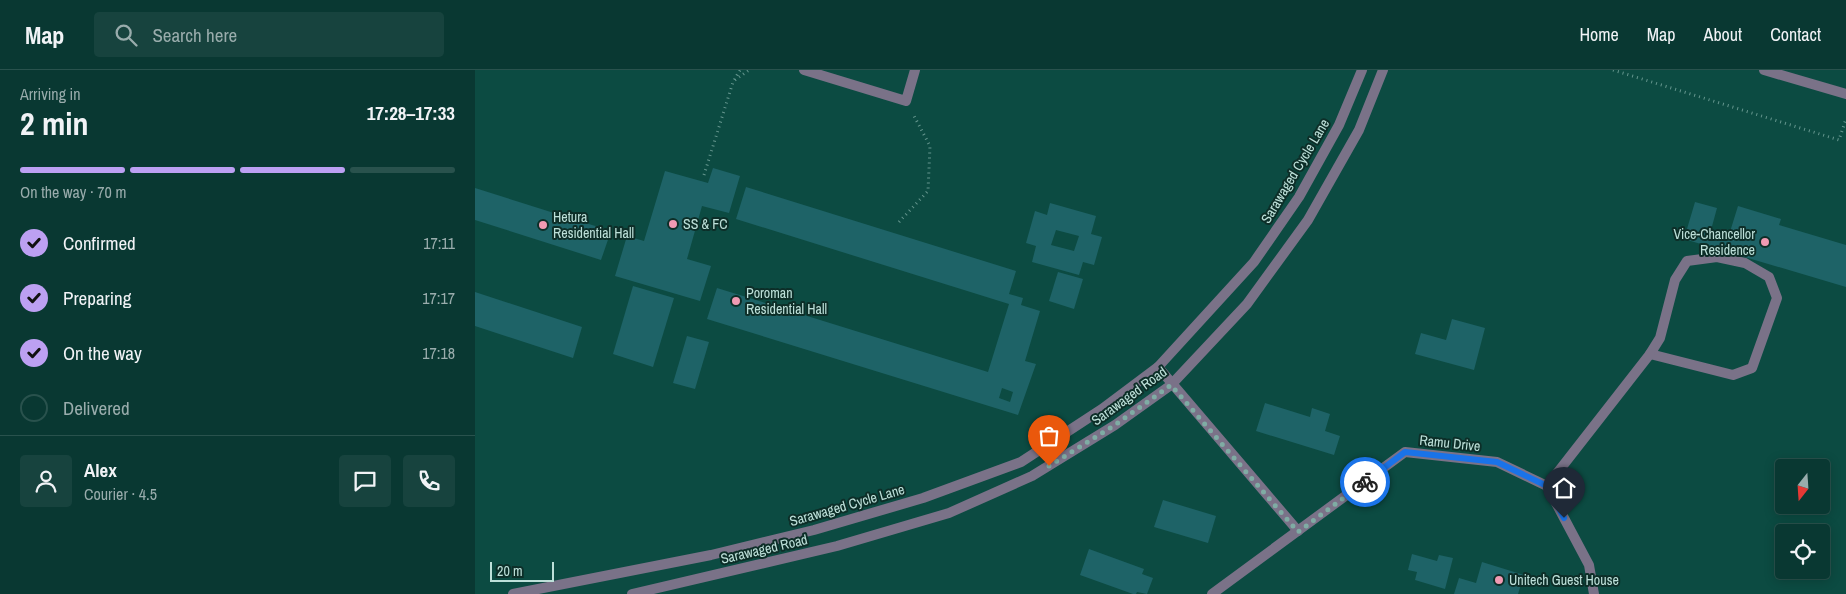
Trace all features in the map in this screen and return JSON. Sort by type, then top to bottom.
[{"type":"street","points":[[804,70],[906,101],[915,70]]},
{"type":"street","name":"Sarawaged Cycle Lane","points":[[513,594],[711,555],[814,530],[923,498],[1021,462],[1102,409],[1158,367],[1254,262],[1293,205],[1339,125],[1362,70]]},
{"type":"street","name":"Sarawaged Road","points":[[632,594],[837,546],[949,512],[1032,476],[1115,425],[1171,385],[1247,304],[1308,220],[1359,130],[1383,70]]},
{"type":"street","points":[[1764,70],[1846,94]]},
{"type":"street","points":[[1594,594],[1589,565],[1547,486],[1660,338],[1675,280],[1687,261],[1717,257],[1745,262],[1769,277],[1777,298],[1751,368],[1733,374],[1649,354]]},
{"type":"street","points":[[1158,367],[1171,385],[1298,532]]},
{"type":"street","name":"Ramu Drive","points":[[1212,594],[1405,452],[1497,462],[1547,486]]},
{"type":"path","points":[[704,175],[733,82],[740,70]]},
{"type":"path","points":[[733,82],[749,70]]},
{"type":"path","points":[[1613,70],[1839,140],[1846,119]]},
{"type":"path","points":[[899,222],[928,191],[930,146],[906,101]]},
{"type":"building","name":"SS & FC","points":[[713,168],[740,176],[729,213],[702,206],[687,259],[711,266],[700,301],[615,276],[627,236],[644,241],[665,171],[708,183]]},
{"type":"building","name":"Poroman Residential Hall","points":[[746,187],[1016,271],[1009,294],[1023,298],[1021,305],[1040,311],[1025,361],[1036,364],[1018,415],[707,319],[717,288],[988,372],[1009,304],[736,219]],"holes":[[[1002,388],[1013,392],[1010,402],[999,398]]]},
{"type":"building","name":"Hetura Residential Hall","points":[[475,188],[611,231],[601,260],[475,220]]},
{"type":"building","name":"Vice-Chancellor Residence","points":[[1695,202],[1717,208],[1711,230],[1729,235],[1738,206],[1781,219],[1779,225],[1846,245],[1846,287],[1684,239]]},
{"type":"building","points":[[1050,203],[1096,216],[1091,234],[1102,237],[1094,265],[1083,262],[1079,275],[1032,262],[1036,246],[1026,243],[1035,211],[1047,215]],"holes":[[[1056,230],[1079,236],[1074,251],[1051,245]]]},
{"type":"building","points":[[1058,272],[1083,279],[1074,309],[1049,301]]},
{"type":"building","points":[[633,286],[674,298],[653,367],[613,354]]},
{"type":"building","points":[[475,292],[582,327],[573,358],[475,326]]},
{"type":"building","points":[[1452,319],[1485,328],[1474,370],[1415,354],[1421,333],[1446,340]]},
{"type":"building","points":[[687,336],[709,342],[695,389],[673,383]]},
{"type":"building","points":[[1265,403],[1310,417],[1312,408],[1330,414],[1325,431],[1340,436],[1334,455],[1256,431]]},
{"type":"building","points":[[1163,500],[1216,516],[1208,543],[1154,527]]},
{"type":"building","points":[[1089,549],[1144,569],[1142,574],[1153,578],[1147,594],[1137,592],[1133,594],[1080,575]]},
{"type":"building","points":[[1412,554],[1437,561],[1439,555],[1453,558],[1445,589],[1415,580],[1417,572],[1408,570]]},
{"type":"building","name":"Unitech Guest House","points":[[1482,562],[1524,575],[1518,594],[1454,594],[1459,578],[1476,583]]},
{"type":"way so far","points":[[1049,466],[1115,425],[1171,385],[1298,532],[1365,482]]},
{"type":"place","name":"SS & FC","points":[[673,224]]},
{"type":"place","name":"Hetura Residential Hall","points":[[543,225]]},
{"type":"place","name":"Vice-Chancellor Residence","points":[[1765,242]]},
{"type":"place","name":"Poroman Residential Hall","points":[[736,301]]},
{"type":"place","name":"Unitech Guest House","points":[[1499,580]]},
{"type":"route","points":[[1365,482],[1405,452],[1497,462],[1547,486],[1564,518]]}]
